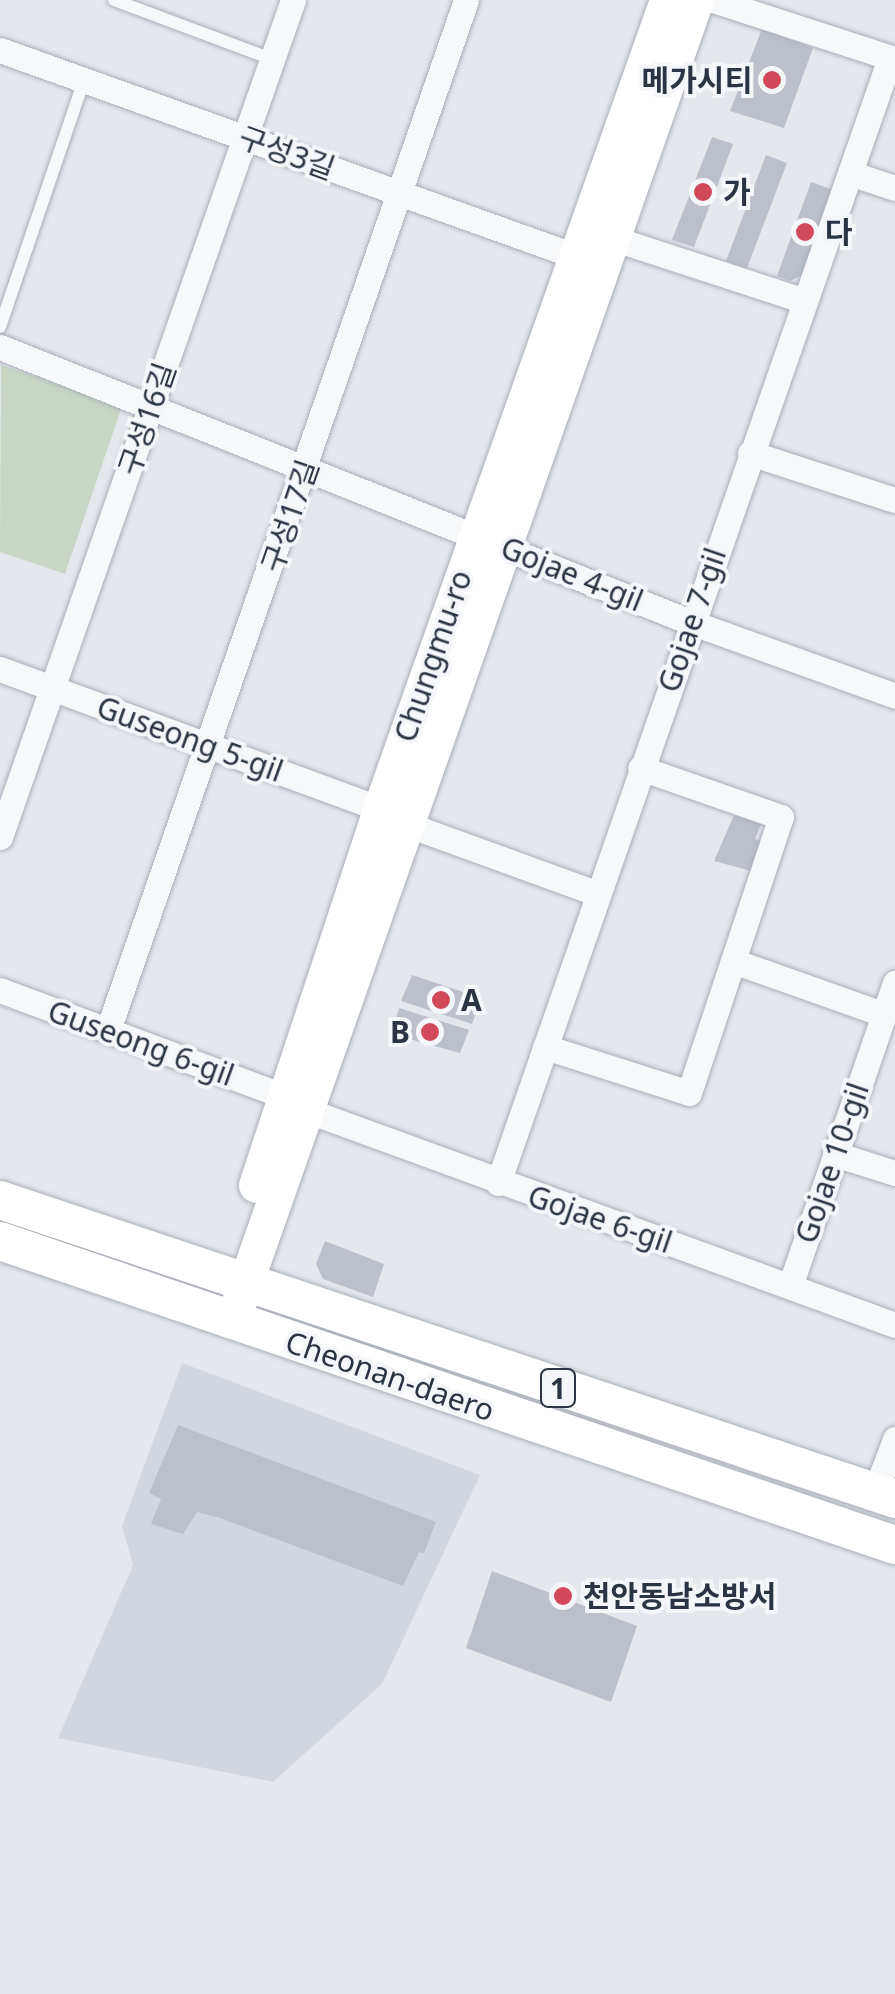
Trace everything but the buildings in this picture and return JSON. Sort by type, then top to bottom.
[{"type":"main road","name":"Chungmu-ro","points":[[490,541],[575,256],[667,0]]},
{"type":"main road","name":"Chungmu-ro","points":[[218,1318],[490,541],[612,238],[696,0]]},
{"type":"main road","name":"Cheonan-daero","points":[[0,1200],[885,1496]]},
{"type":"main road","name":"Cheonan-daero","points":[[0,1242],[895,1545]]},
{"type":"street","name":"구성16길","points":[[0,837],[292,0]]},
{"type":"street","name":"구성17길","points":[[108,1030],[307,469],[466,0]]},
{"type":"street","points":[[714,0],[893,59]]},
{"type":"street","name":"구성3길","points":[[0,50],[575,256]]},
{"type":"street","name":"Gojae 7-gil","points":[[498,1183],[690,622],[893,59]]},
{"type":"street","points":[[850,173],[895,188]]},
{"type":"street","points":[[612,238],[805,301]]},
{"type":"street","name":"Gojae 4-gil","points":[[0,347],[690,622],[895,696]]},
{"type":"street","points":[[750,453],[895,500]]},
{"type":"street","name":"Guseong 5-gil","points":[[0,669],[393,817]]},
{"type":"street","points":[[545,1046],[689,1094],[781,818],[640,768]]},
{"type":"street","points":[[393,817],[598,894]]},
{"type":"street","points":[[733,961],[883,1014]]},
{"type":"street","name":"Gojae 10-gil","points":[[790,1286],[895,982]]},
{"type":"street","name":"Guseong 6-gil","points":[[0,990],[294,1103]]},
{"type":"street","name":"Gojae 6-gil","points":[[294,1103],[498,1183],[895,1325]]},
{"type":"street","points":[[835,1154],[895,1173]]},
{"type":"street","points":[[885,1496],[895,1439]]},
{"type":"lane","points":[[114,0],[272,59]]},
{"type":"lane","points":[[0,327],[84,80]]},
{"type":"shaded area","points":[[182,1363],[480,1475],[382,1684],[273,1782],[58,1738],[133,1565],[122,1526]]},
{"type":"green space","points":[[1,365],[122,406],[65,574],[0,552]]},
{"type":"place","name":"메가시티","points":[[772,80]]},
{"type":"place","name":"가","points":[[703,192]]},
{"type":"place","name":"다","points":[[805,232]]},
{"type":"place","name":"A","points":[[441,1000]]},
{"type":"place","name":"B","points":[[430,1032]]},
{"type":"place","name":"천안동남소방서","points":[[563,1596]]}]
